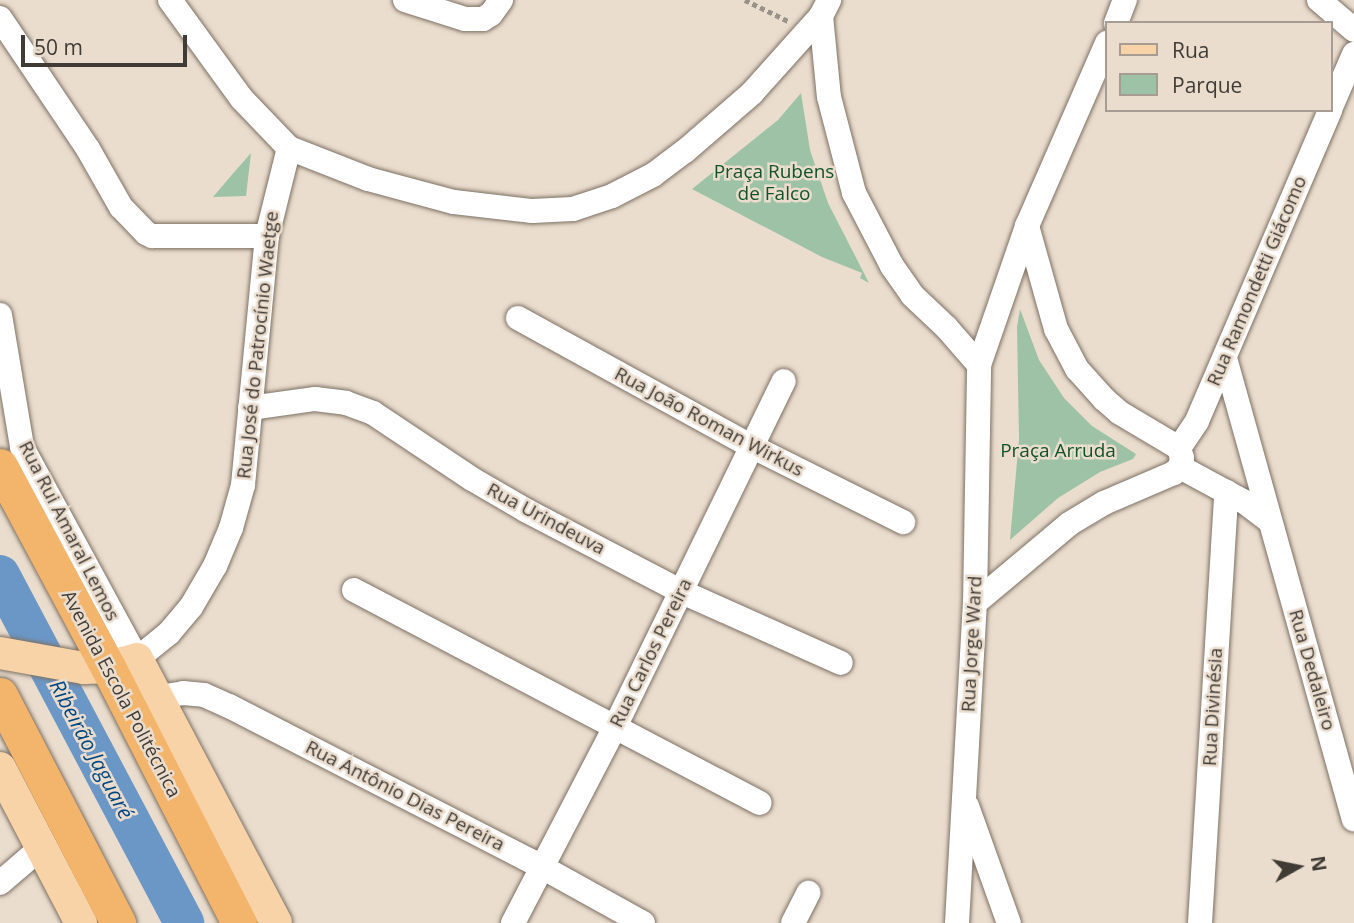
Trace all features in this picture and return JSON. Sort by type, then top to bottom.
[{"type":"highway","name":"Avenida Escola Politécnica","points":[[0,466],[110,665],[239,923]]},
{"type":"highway","points":[[0,695],[118,923]]},
{"type":"main road","points":[[6,654],[110,665]]},
{"type":"main road","name":"Avenida Escola Politécnica","points":[[110,665],[159,697],[276,923]]},
{"type":"main road","points":[[0,768],[81,923]]},
{"type":"street","points":[[170,0],[242,99],[289,148],[368,179],[454,202],[532,211],[573,209],[612,196],[653,176],[752,93],[825,8]]},
{"type":"street","points":[[405,0],[465,19],[476,19],[491,14],[501,0]]},
{"type":"street","points":[[1117,21],[1125,0]]},
{"type":"street","points":[[1319,0],[1354,30]]},
{"type":"street","points":[[825,8],[829,97],[855,193],[892,266],[912,295],[946,327],[979,365]]},
{"type":"street","points":[[0,18],[88,149],[121,207],[146,233],[162,236],[267,236]]},
{"type":"street","name":"Rua Jorge Ward","points":[[957,923],[975,603],[979,365],[1027,226],[1106,45]]},
{"type":"street","name":"Rua Ramondetti Giácomo","points":[[1333,104],[1354,54]]},
{"type":"street","name":"Rua Ramondetti Giácomo","points":[[1180,458],[1330,112]]},
{"type":"street","name":"Rua José do Patrocínio Waetge","points":[[110,665],[169,633],[191,607],[215,566],[231,528],[243,485],[267,236],[289,148]]},
{"type":"street","points":[[1027,226],[1056,329],[1077,369],[1121,413],[1226,492],[1270,521]]},
{"type":"street","name":"Rua Rui Amaral Lemos","points":[[0,315],[22,447],[110,665]]},
{"type":"street","name":"Rua João Roman Wirkus","points":[[518,318],[753,447],[903,522]]},
{"type":"street","name":"Rua Dedaleiro","points":[[1225,358],[1354,819]]},
{"type":"street","name":"Rua Carlos Pereira","points":[[513,923],[614,729],[784,381]]},
{"type":"street","name":"Rua Urindeuva","points":[[250,408],[315,400],[346,403],[373,413],[472,479],[680,591],[841,663]]},
{"type":"street","points":[[975,603],[1069,524],[1180,458]]},
{"type":"street","name":"Rua Divinésia","points":[[1200,923],[1226,492]]},
{"type":"street","points":[[354,590],[759,803]]},
{"type":"street","name":"Rua Antônio Dias Pereira","points":[[159,697],[183,693],[204,695],[229,706],[643,923]]},
{"type":"street","points":[[963,796],[1009,923]]},
{"type":"street","points":[[0,883],[42,846]]},
{"type":"street","points":[[793,923],[808,893]]},
{"type":"path","points":[[745,0],[784,21],[825,8]]},
{"type":"green space","name":"Praça Rubens de Falco","points":[[801,93],[810,150],[828,203],[869,283],[860,278],[862,273],[822,257],[692,189],[778,120]]},
{"type":"green space","points":[[251,153],[246,196],[213,197],[230,177]]},
{"type":"green space","name":"Praça Arruda","points":[[1020,309],[1039,360],[1064,398],[1092,426],[1136,454],[1133,459],[1100,472],[1058,498],[1010,540],[1019,439],[1017,327]]},
{"type":"waterway","name":"Ribeirão Jaguaré","points":[[0,575],[184,923]]}]
